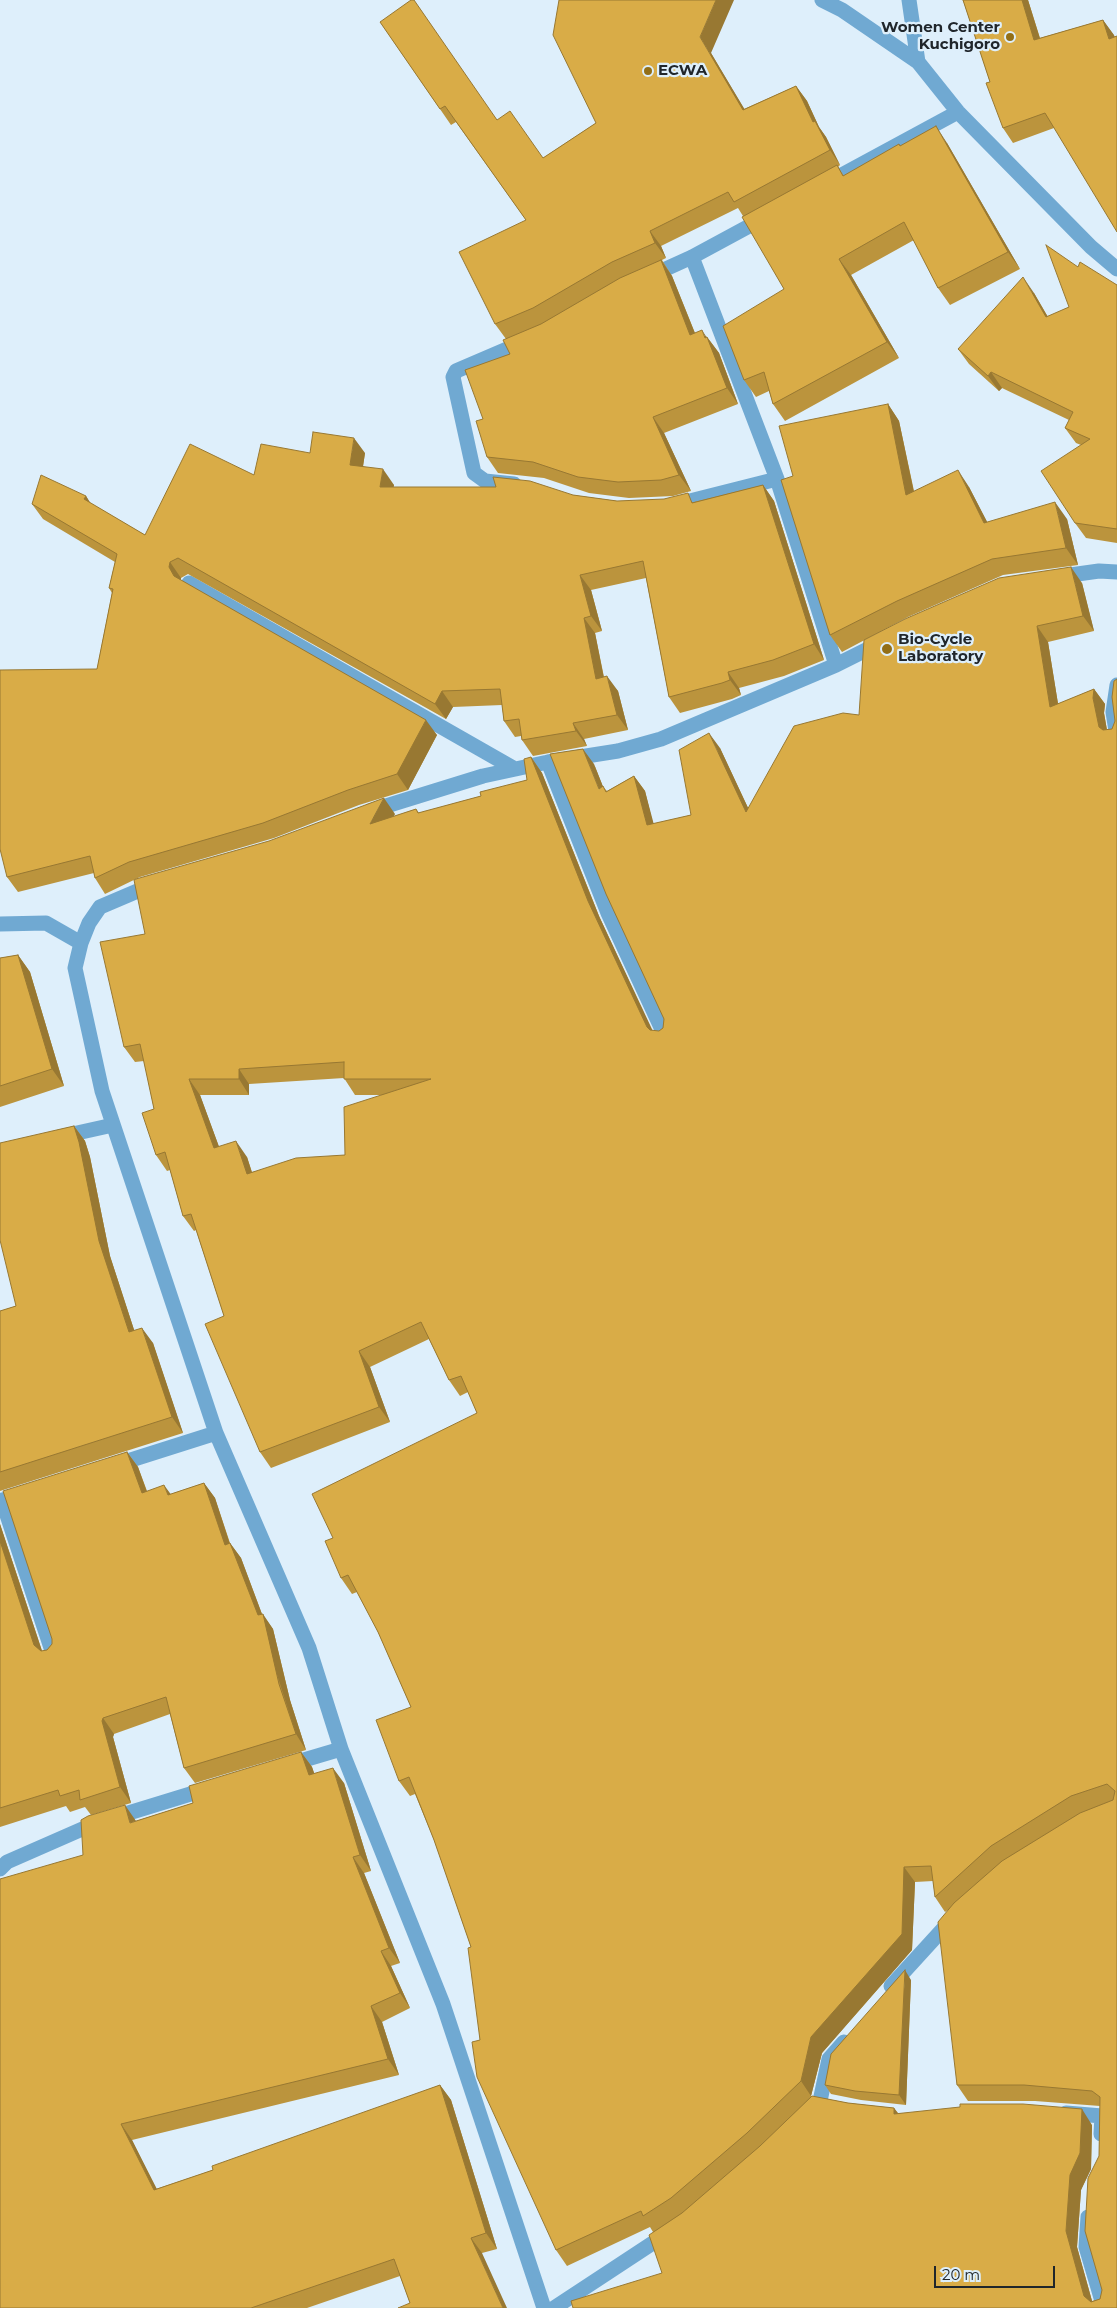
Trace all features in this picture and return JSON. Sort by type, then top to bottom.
[{"type":"street","points":[[822,0],[842,10],[918,62],[958,112],[1091,247],[1117,269]]},
{"type":"street","points":[[909,0],[918,62]]},
{"type":"street","points":[[812,192],[958,112]]},
{"type":"street","points":[[636,282],[692,257],[778,210]]},
{"type":"street","points":[[692,257],[777,479],[836,665]]},
{"type":"street","points":[[534,486],[484,481],[474,473],[453,376],[456,371],[540,335]]},
{"type":"street","points":[[656,506],[674,505],[777,479]]},
{"type":"street","points":[[1040,579],[1099,571],[1117,572]]},
{"type":"street","points":[[189,584],[515,769]]},
{"type":"street","points":[[353,817],[482,776],[548,762],[618,751],[662,739],[836,665],[895,635]]},
{"type":"street","points":[[1117,685],[1113,712],[1117,737]]},
{"type":"street","points":[[548,762],[608,913],[666,1038]]},
{"type":"street","points":[[171,879],[143,886],[100,907],[89,923],[81,943],[75,968],[102,1091],[216,1433],[309,1648],[341,1749],[443,2004],[544,2308]]},
{"type":"street","points":[[0,924],[46,923],[81,943]]},
{"type":"street","points":[[47,1140],[113,1125]]},
{"type":"street","points":[[95,1471],[216,1433]]},
{"type":"street","points":[[40,1488],[1,1500],[54,1657]]},
{"type":"street","points":[[276,1768],[341,1749]]},
{"type":"street","points":[[0,1869],[7,1862],[96,1823],[221,1785]]},
{"type":"street","points":[[883,1997],[965,1906]]},
{"type":"street","points":[[799,2122],[820,2101],[829,2059],[853,2032]]},
{"type":"street","points":[[820,2101],[836,2104]]},
{"type":"street","points":[[1054,2112],[1102,2116],[1100,2153]]},
{"type":"street","points":[[1089,2200],[1086,2248],[1104,2308]]},
{"type":"street","points":[[554,2308],[679,2226]]},
{"type":"building","points":[[411,0],[414,0],[497,120],[510,111],[543,158],[596,123],[553,35],[559,0],[716,0],[700,37],[743,110],[796,86],[813,122],[815,121],[830,150],[734,202],[728,192],[650,231],[655,243],[612,262],[533,308],[495,324],[459,252],[526,220],[445,106],[440,109],[380,22]]},
{"type":"building","points":[[963,0],[1022,0],[1034,40],[1103,20],[1109,39],[1117,36],[1117,232],[1045,113],[1003,128],[986,83],[990,82]]},
{"type":"building","points":[[936,126],[1008,252],[938,288],[904,222],[839,259],[887,342],[773,404],[764,372],[744,380],[723,326],[784,289],[742,217],[837,165],[843,176],[899,144],[900,146]]},
{"type":"building","points":[[1046,245],[1078,267],[1080,262],[1117,285],[1117,529],[1075,523],[1041,471],[1090,439],[1065,428],[1073,412],[991,372],[988,376],[958,349],[1023,277],[1046,317],[1069,307]]},
{"type":"building","points":[[661,260],[690,335],[702,330],[705,338],[707,337],[727,388],[653,417],[679,475],[661,480],[618,482],[578,477],[533,462],[487,457],[476,421],[483,419],[465,370],[510,354],[503,340],[541,324],[620,278]]},
{"type":"building","points":[[888,404],[906,495],[958,470],[984,523],[1055,502],[1066,548],[992,559],[897,601],[830,635],[781,480],[793,476],[779,426]]},
{"type":"building","points":[[313,432],[354,438],[350,465],[383,469],[380,487],[496,487],[493,477],[530,481],[573,495],[617,501],[664,499],[688,493],[692,503],[763,485],[814,644],[773,660],[728,672],[730,680],[722,683],[669,697],[643,561],[580,575],[591,616],[584,618],[596,679],[607,676],[617,715],[573,723],[576,731],[522,740],[519,719],[504,721],[500,689],[442,691],[435,704],[178,558],[170,562],[169,567],[174,576],[426,720],[397,774],[348,790],[263,823],[129,862],[95,878],[90,856],[7,877],[0,849],[0,670],[97,669],[113,589],[109,588],[117,554],[32,504],[41,475],[86,496],[84,499],[145,535],[190,444],[254,475],[261,444],[310,453]]},
{"type":"building","points":[[1071,567],[1083,616],[1037,626],[1050,707],[1094,689],[1093,698],[1099,727],[1103,730],[1112,729],[1115,721],[1112,697],[1114,681],[1117,679],[1117,2308],[573,2308],[571,2301],[662,2273],[649,2235],[682,2213],[760,2146],[812,2096],[848,2103],[894,2108],[894,2114],[960,2107],[960,2104],[1023,2104],[1082,2109],[1080,2153],[1070,2175],[1066,2231],[1084,2296],[1091,2302],[1100,2299],[1102,2290],[1085,2231],[1088,2178],[1099,2156],[1100,2097],[1092,2091],[1024,2085],[957,2085],[938,1922],[954,1903],[1002,1861],[1080,1813],[1113,1800],[1115,1791],[1107,1784],[1071,1796],[991,1846],[935,1897],[931,1866],[904,1867],[902,1934],[811,2037],[801,2081],[747,2133],[671,2198],[643,2216],[641,2211],[556,2250],[477,2077],[472,2042],[480,2040],[468,1948],[471,1947],[434,1840],[409,1777],[399,1781],[376,1720],[411,1707],[378,1632],[348,1575],[341,1578],[325,1541],[333,1538],[312,1494],[477,1413],[461,1376],[449,1380],[421,1322],[359,1351],[379,1407],[260,1452],[205,1324],[224,1316],[191,1214],[183,1216],[165,1152],[156,1155],[142,1113],[154,1109],[140,1044],[124,1047],[100,942],[145,934],[134,880],[136,879],[269,841],[384,798],[370,824],[416,809],[418,813],[481,796],[480,792],[527,780],[524,759],[531,757],[588,901],[647,1027],[650,1030],[659,1031],[663,1028],[664,1019],[606,894],[550,754],[583,749],[599,789],[603,786],[606,792],[634,776],[647,825],[691,815],[679,750],[709,733],[746,812],[794,726],[843,713],[859,715],[864,640],[905,619],[999,578]],"holes":[[[344,1062],[344,1079],[431,1079],[344,1107],[345,1155],[296,1158],[247,1174],[236,1141],[214,1148],[189,1079],[239,1079],[239,1069]]]},
{"type":"building","points":[[18,955],[52,1069],[0,1086],[0,958]]},
{"type":"building","points":[[74,1126],[99,1241],[129,1332],[142,1328],[172,1417],[0,1472],[0,1311],[16,1306],[0,1240],[0,1143]]},
{"type":"building","points":[[127,1452],[142,1493],[164,1485],[168,1495],[204,1483],[225,1545],[230,1543],[258,1615],[263,1614],[279,1684],[296,1734],[184,1768],[166,1697],[103,1718],[102,1721],[120,1787],[80,1800],[79,1790],[60,1796],[58,1790],[0,1808],[0,1541],[34,1645],[41,1651],[47,1650],[52,1644],[52,1639],[3,1491]]},
{"type":"building","points":[[301,1752],[309,1775],[333,1768],[360,1855],[353,1857],[389,1948],[381,1951],[400,1993],[371,2006],[388,2059],[121,2124],[154,2190],[213,2170],[212,2166],[440,2085],[486,2233],[471,2238],[503,2308],[398,2308],[410,2303],[394,2259],[251,2308],[0,2308],[0,1879],[83,1855],[81,1820],[88,1816],[125,1805],[130,1823],[193,1803],[189,1786]]},
{"type":"building","points":[[905,1970],[899,2095],[855,2091],[825,2085],[831,2054]]},
{"type":"place","name":"Women Center Kuchigoro","points":[[1010,37]]},
{"type":"place","name":"ECWA","points":[[648,71]]},
{"type":"place","name":"Bio-Cycle Laboratory","points":[[887,649]]}]
